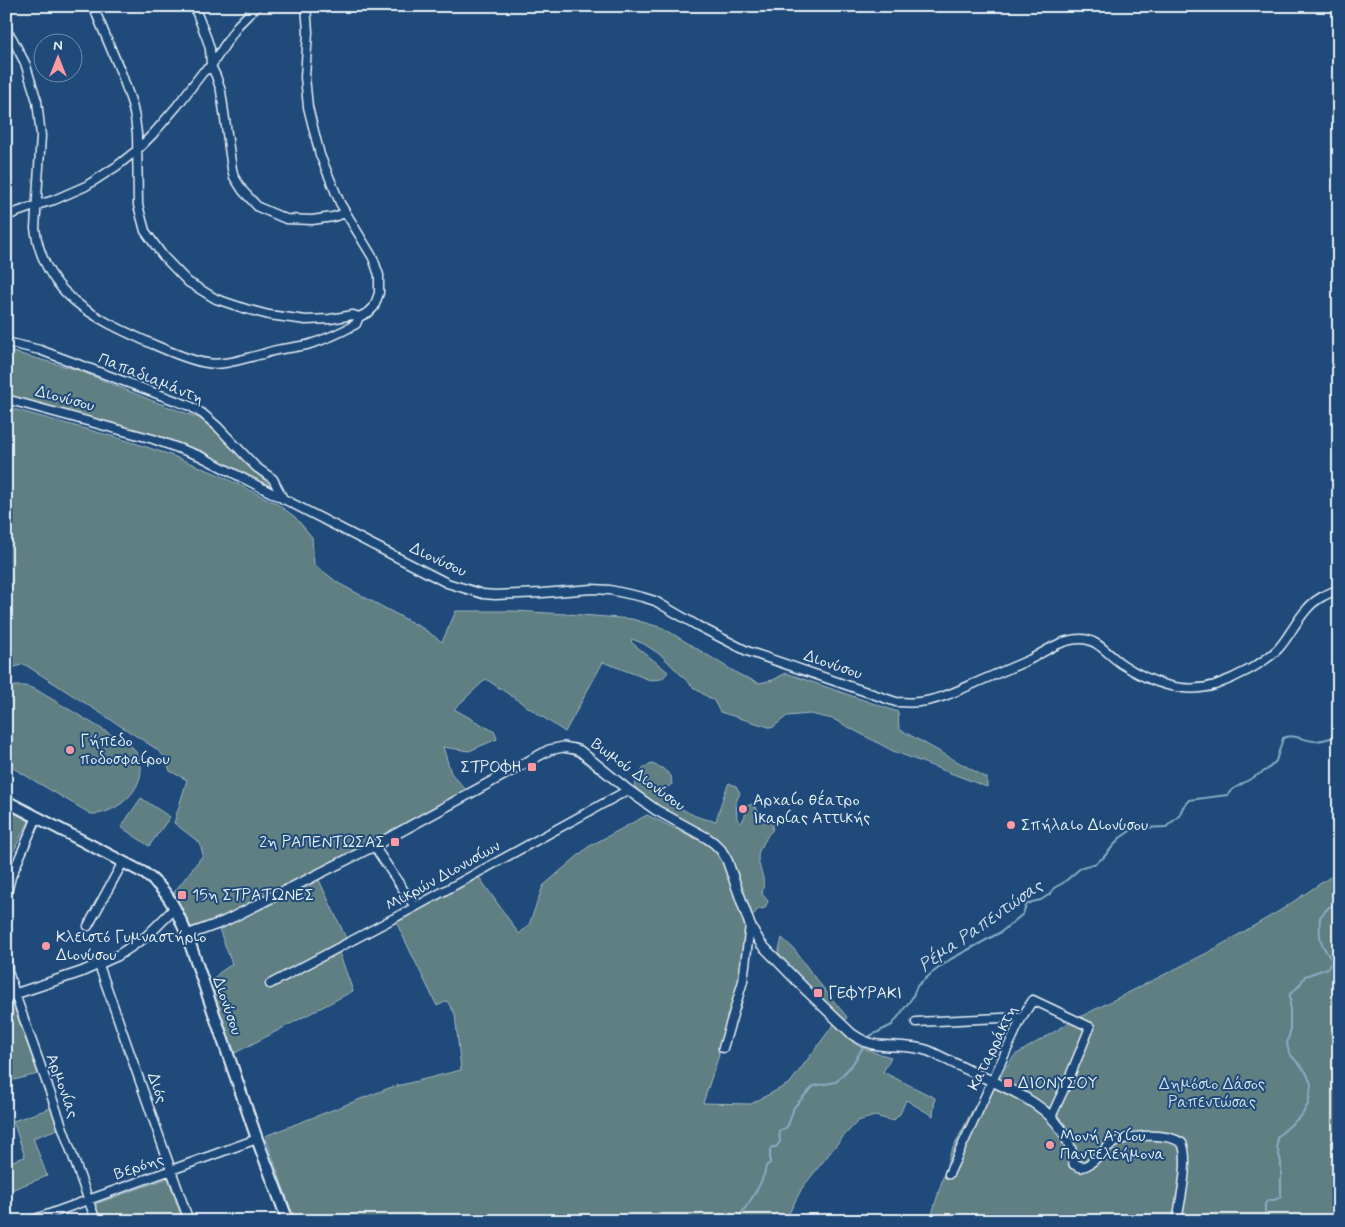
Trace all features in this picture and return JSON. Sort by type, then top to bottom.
[{"type":"main road","name":"Διονύσου","points":[[6,801],[144,873],[168,895],[187,935],[257,1139],[288,1221]]},
{"type":"street","points":[[93,6],[127,87],[135,118],[138,205],[145,231],[163,256],[188,282],[216,299],[246,309],[269,315],[306,320],[330,319],[350,315],[357,318]]},
{"type":"street","points":[[194,6],[210,50],[211,66],[221,91],[234,177],[243,191],[258,207],[286,219],[312,220],[346,213]]},
{"type":"street","points":[[6,216],[37,204],[54,200],[86,186],[117,166],[154,134],[203,72],[211,66],[238,25],[257,6]]},
{"type":"street","points":[[306,6],[308,32],[305,77],[308,107],[320,155],[346,213],[373,258],[378,269],[380,281],[378,299],[374,307],[357,318]]},
{"type":"street","points":[[6,32],[12,38],[25,63],[37,101],[41,136],[35,228],[36,240],[48,270],[63,292],[90,313],[107,322],[161,347],[208,364],[224,363],[307,345],[351,327],[358,322],[357,318]]},
{"type":"street","name":"Παπαδιαμάντη","points":[[6,342],[40,350],[190,406],[218,427],[256,467],[273,479],[283,499]]},
{"type":"street","name":"Διονύσου","points":[[6,399],[153,439],[200,456],[447,583],[468,590],[490,594],[542,593],[592,589],[610,590],[642,597],[655,601],[698,626],[748,651],[896,702],[918,702],[936,699],[996,675],[1029,660],[1055,645],[1079,639],[1095,643],[1122,664],[1145,678],[1179,688],[1195,690],[1215,685],[1259,663],[1277,649],[1307,608],[1323,596],[1339,589]]},
{"type":"street","name":"Βωμού Διονύσου","points":[[187,935],[223,922],[374,846],[553,749],[574,749],[665,816],[707,838],[718,846],[727,860],[750,925],[757,938],[766,950],[849,1031],[858,1038],[876,1045],[920,1048],[1026,1097],[1051,1117],[1061,1130],[1073,1152],[1074,1164],[1081,1167]]},
{"type":"street","name":"Μικρών Διονυσίων","points":[[270,984],[628,790]]},
{"type":"street","points":[[6,897],[11,877],[37,817]]},
{"type":"street","points":[[374,846],[415,907]]},
{"type":"street","points":[[88,926],[123,862]]},
{"type":"street","points":[[11,996],[99,965],[118,956],[133,947],[175,908]]},
{"type":"street","points":[[723,1048],[743,981],[750,925]]},
{"type":"street","name":"Αρμονίας","points":[[6,959],[11,996],[96,1221]]},
{"type":"street","name":"Διός","points":[[99,965],[189,1221]]},
{"type":"street","name":"Καταρράκτη","points":[[949,1174],[1022,1017],[1032,1000],[1090,1027],[1051,1117]]},
{"type":"street","points":[[916,1022],[1022,1017]]},
{"type":"street","points":[[1081,1167],[1087,1166],[1111,1145],[1127,1138],[1158,1136],[1182,1143],[1185,1155],[1177,1221]]},
{"type":"street","name":"Βερόης","points":[[30,1221],[257,1139]]},
{"type":"green space","points":[[6,350],[78,370],[199,418],[222,437],[272,488],[202,451],[156,435],[6,396]]},
{"type":"green space","points":[[6,407],[122,439],[168,454],[217,474],[276,503],[295,517],[312,537],[314,564],[338,583],[424,629],[442,642],[456,611],[515,611],[632,619],[663,628],[740,675],[759,683],[773,680],[786,673],[898,712],[899,729],[987,778],[987,787],[893,751],[833,719],[810,714],[787,716],[772,728],[720,712],[714,701],[694,688],[661,655],[632,639],[631,642],[668,672],[662,679],[650,680],[603,662],[565,732],[486,679],[454,709],[495,732],[497,739],[469,751],[443,747],[451,773],[468,792],[220,919],[188,928],[172,895],[203,855],[200,843],[174,823],[187,780],[170,771],[165,757],[155,748],[24,664],[6,670]]},
{"type":"green space","name":"Γήπεδο ποδοσφαίρου","points":[[15,686],[35,689],[132,747],[139,758],[141,769],[139,781],[125,801],[103,813],[91,814],[6,764],[6,691]]},
{"type":"green space","points":[[652,764],[662,768],[671,776],[672,784],[665,789],[664,796],[688,813],[716,821],[729,783],[736,786],[740,793],[736,802],[737,819],[741,823],[747,806],[752,804],[763,817],[773,824],[772,831],[758,855],[763,880],[762,894],[768,901],[765,908],[757,910],[753,916],[736,870],[722,845],[651,802],[634,786],[644,767]]},
{"type":"green space","points":[[141,798],[170,817],[149,846],[121,827]]},
{"type":"green space","points":[[6,809],[29,821],[10,858],[6,872]]},
{"type":"green space","points":[[647,815],[714,849],[727,873],[746,930],[739,988],[718,1048],[719,1055],[703,1103],[751,1104],[790,1083],[834,1024],[855,1044],[891,1057],[883,1072],[935,1098],[933,1116],[906,1100],[900,1114],[893,1121],[875,1116],[858,1121],[841,1139],[802,1188],[785,1221],[295,1221],[265,1136],[389,1088],[461,1070],[455,1014],[447,1001],[437,1006],[396,922],[479,877],[519,934],[529,925],[543,886],[588,847]]},
{"type":"green space","name":"Δημόσιο Δάσος Ραπεντώσας","points":[[1339,871],[1339,1221],[930,1221],[950,1154],[973,1109],[1015,1055],[1074,1020],[1207,953],[1281,910]]},
{"type":"green space","points":[[319,880],[346,938],[336,944],[353,991],[235,1053],[215,997],[212,981],[219,973],[232,964],[219,929]]},
{"type":"green space","points":[[782,938],[794,949],[847,1017],[844,1023],[806,986],[778,954]]},
{"type":"green space","points":[[12,1002],[38,1074],[6,1082],[6,1003]]},
{"type":"green space","points":[[51,1108],[58,1129],[33,1138],[47,1176],[6,1192],[6,1163],[25,1157],[13,1121]]},
{"type":"green space","points":[[168,1178],[183,1221],[101,1221],[95,1204]]},
{"type":"waterway","name":"Ρέμα Ραπεντώσας","points":[[868,1040],[870,1036],[892,1025],[912,998],[917,986],[932,973],[951,959],[1001,932],[1023,914],[1026,905],[1041,900],[1082,867],[1094,864],[1103,858],[1120,838],[1130,831],[1141,828],[1166,827],[1179,816],[1189,800],[1227,795],[1233,789],[1268,769],[1276,761],[1283,738],[1291,736],[1318,741],[1339,735]]},
{"type":"waterway","name":"Ρέμα Ραπεντώσας","points":[[1268,1221],[1265,1215],[1265,1204],[1268,1200],[1281,1197],[1281,1162],[1277,1147],[1277,1137],[1302,1115],[1308,1104],[1311,1084],[1306,1072],[1289,1053],[1287,1043],[1290,1032],[1290,994],[1299,986],[1305,976],[1328,968],[1332,960],[1324,949],[1321,940],[1320,917],[1329,907],[1339,905]]},
{"type":"waterway","name":"Ρέμα Ραπεντώσας","points":[[737,1221],[759,1186],[766,1166],[770,1163],[770,1150],[780,1142],[779,1131],[786,1128],[794,1107],[814,1086],[836,1082],[852,1065],[865,1044]]},
{"type":"place","name":"Γήπεδο ποδοσφαίρου","points":[[70,750]]},
{"type":"place","name":"ΣΤΡΟΦΗ","points":[[532,767]]},
{"type":"place","name":"Αρχαίο θέατρο Ικαρίας Αττικής","points":[[743,809]]},
{"type":"place","name":"Σπήλαιο Διονύσου","points":[[1011,825]]},
{"type":"place","name":"2η ΡΑΠΕΝΤΩΣΑΣ","points":[[395,842]]},
{"type":"place","name":"15η ΣΤΡΑΤΩΝΕΣ","points":[[182,895]]},
{"type":"place","name":"Κλειστό Γυμναστήριο Διονύσου","points":[[46,946]]},
{"type":"place","name":"ΓΕΦΥΡΑΚΙ","points":[[818,993]]},
{"type":"place","name":"ΔΙΟΝΥΣΟΥ","points":[[1008,1083]]},
{"type":"place","name":"Μονή Αγίου Παντελεήμονα","points":[[1050,1145]]}]
